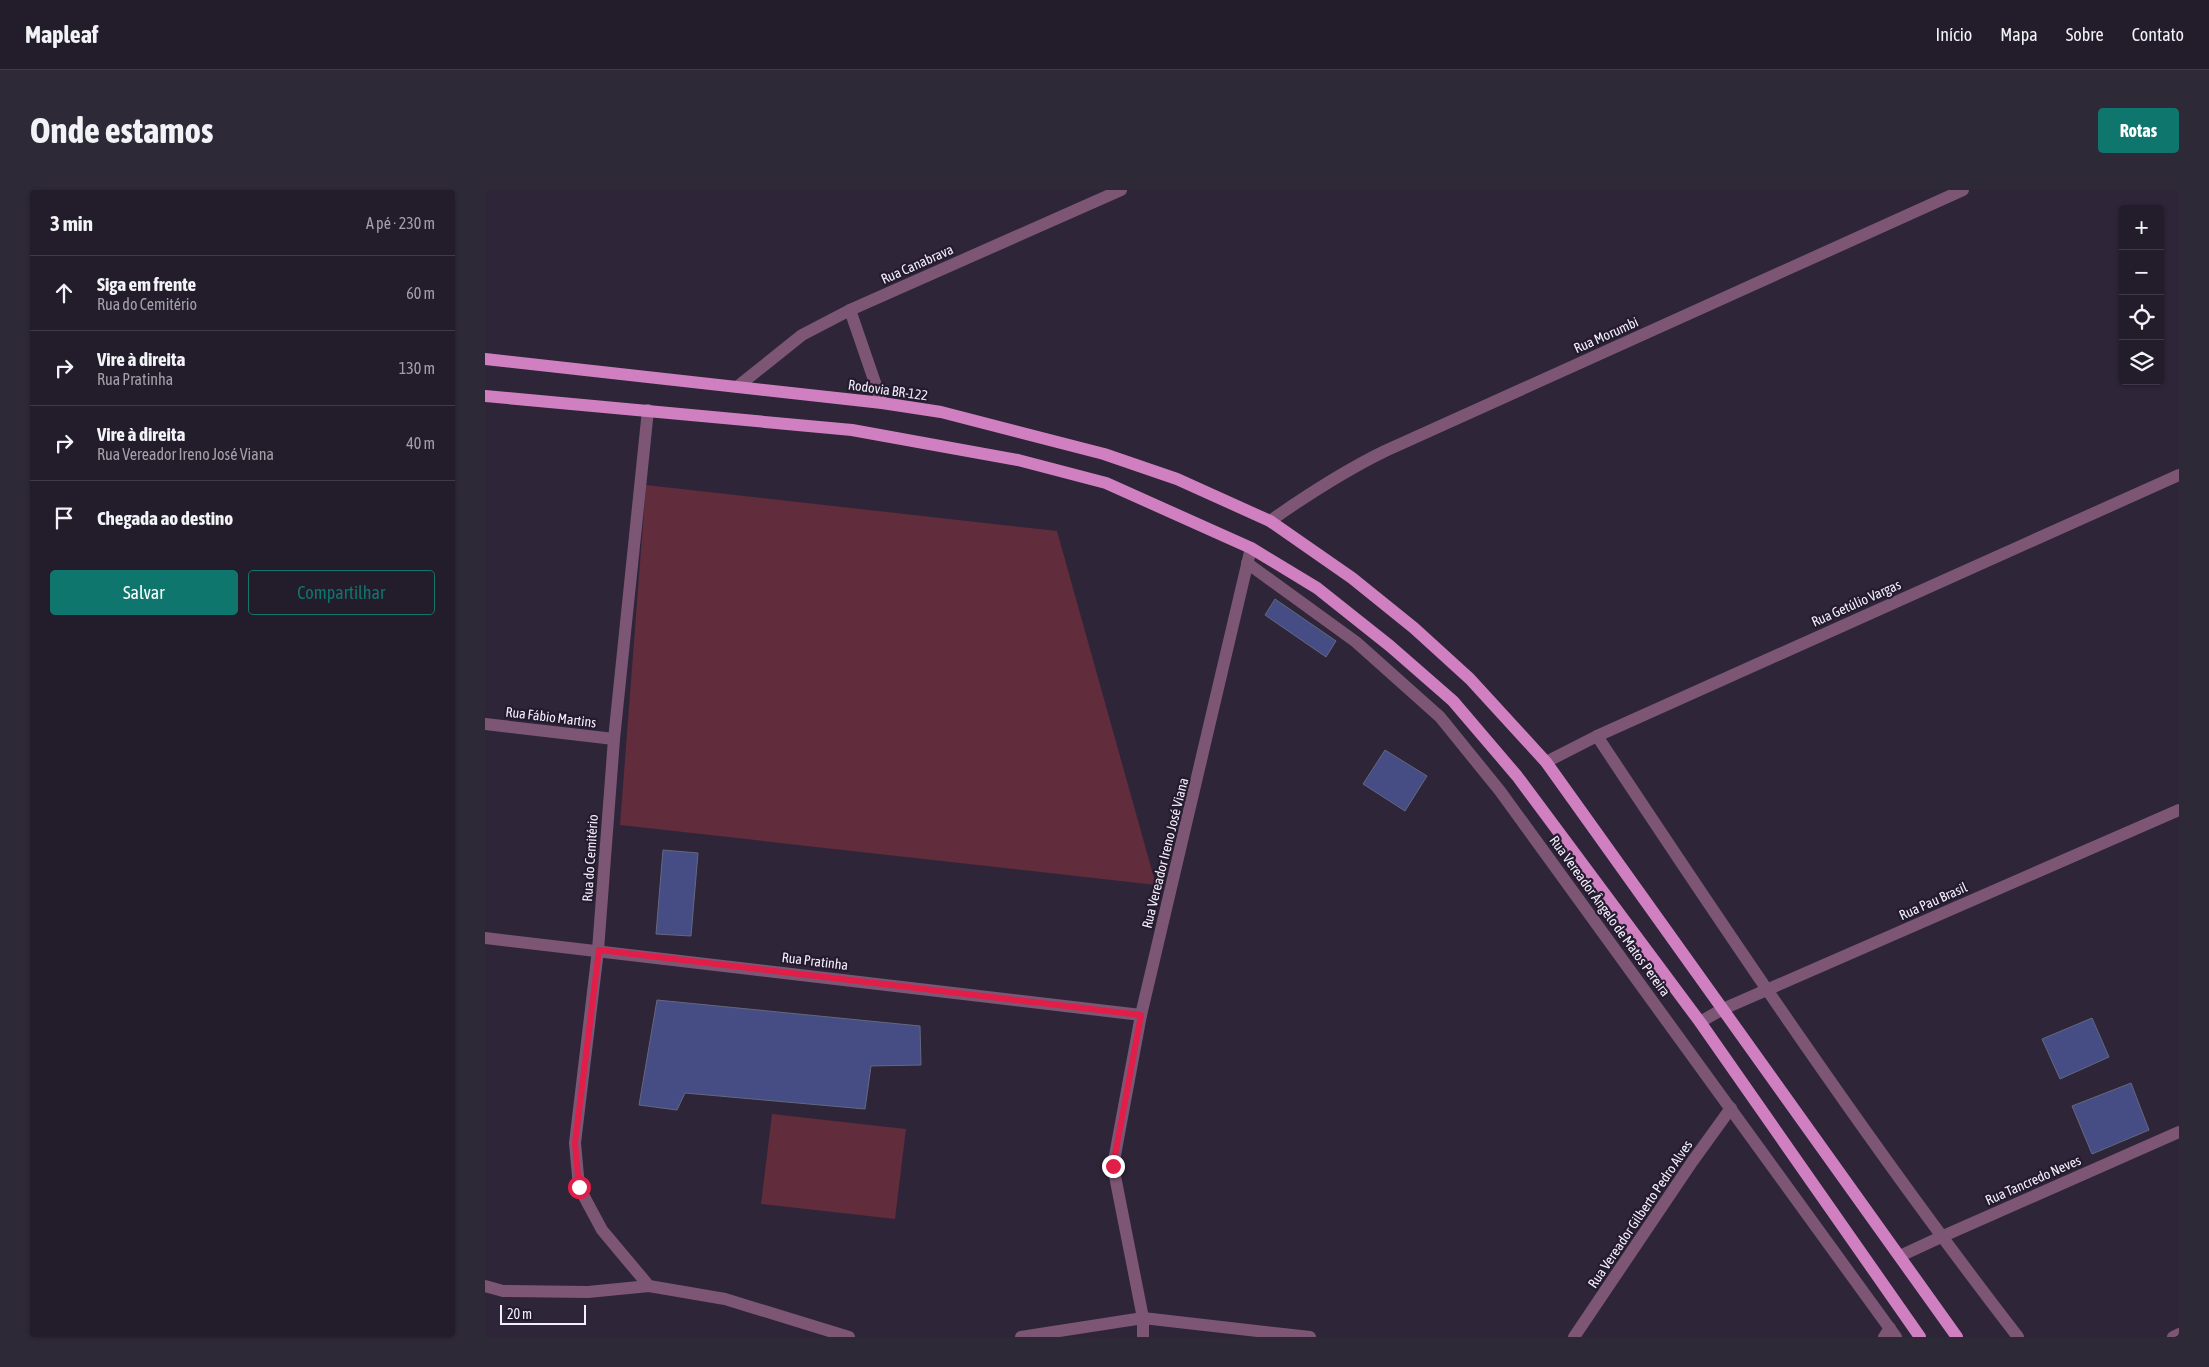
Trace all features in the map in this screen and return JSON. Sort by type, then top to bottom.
[{"type":"main road","name":"Rodovia BR-122","points":[[485,358],[882,403],[941,412],[1103,454],[1177,479],[1270,521],[1353,578],[1414,628],[1470,679],[1546,762],[1957,1337]]},
{"type":"main road","points":[[485,396],[852,430],[1019,460],[1106,483],[1251,548],[1317,588],[1390,646],[1453,701],[1517,776],[1700,1022],[1920,1337]]},
{"type":"street","name":"Rua Canabrava","points":[[737,387],[802,335],[851,310],[1121,190]]},
{"type":"street","name":"Rua Morumbi","points":[[1270,521],[1341,474],[1385,451],[1963,190]]},
{"type":"street","points":[[851,310],[882,403]]},
{"type":"street","name":"Rua do Cemitério","points":[[649,410],[614,739],[599,950],[575,1143],[579,1187],[602,1230],[649,1286]]},
{"type":"street","name":"Rua Getúlio Vargas","points":[[1546,762],[1597,736],[2179,474]]},
{"type":"street","name":"Rua Vereador Ireno José Viana","points":[[1143,1318],[1113,1166],[1141,1015],[1201,769],[1251,548]]},
{"type":"street","name":"Rua Vereador Ângelo de Matos Pereira","points":[[1247,563],[1356,642],[1440,717],[1500,791],[1731,1108],[1890,1334]]},
{"type":"street","name":"Rua Fábio Martins","points":[[485,724],[614,739]]},
{"type":"street","points":[[1597,736],[1766,990],[1941,1237],[2018,1337]]},
{"type":"street","name":"Rua Pau Brasil","points":[[1700,1022],[1723,1009],[2179,810]]},
{"type":"street","name":"Rua Pratinha","points":[[485,938],[1141,1015]]},
{"type":"street","name":"Rua Vereador Gilberto Pedro Alves","points":[[1574,1337],[1692,1162],[1731,1108]]},
{"type":"street","name":"Rua Tancredo Neves","points":[[1900,1256],[2179,1132]]},
{"type":"street","points":[[485,1286],[503,1291],[587,1292],[649,1286],[725,1299],[849,1337]]},
{"type":"street","points":[[1143,1318],[1143,1337]]},
{"type":"street","points":[[1021,1337],[1143,1318],[1310,1337]]},
{"type":"street","points":[[2173,1337],[2179,1334]]},
{"type":"shaded area","points":[[646,485],[1057,531],[1156,885],[620,825]]},
{"type":"shaded area","points":[[772,1114],[906,1129],[895,1219],[761,1204]]},
{"type":"building","points":[[1275,599],[1336,641],[1326,657],[1265,615]]},
{"type":"building","points":[[1385,750],[1427,776],[1405,811],[1363,784]]},
{"type":"building","points":[[663,850],[698,853],[691,936],[656,934]]},
{"type":"building","points":[[657,1000],[920,1026],[921,1065],[871,1066],[865,1109],[685,1093],[677,1110],[639,1105]]},
{"type":"building","points":[[2092,1018],[2109,1057],[2060,1079],[2042,1039]]},
{"type":"building","points":[[2131,1083],[2149,1130],[2092,1154],[2072,1106]]},
{"type":"route","points":[[579,1187],[575,1143],[599,950],[1141,1015],[1113,1166]]}]
